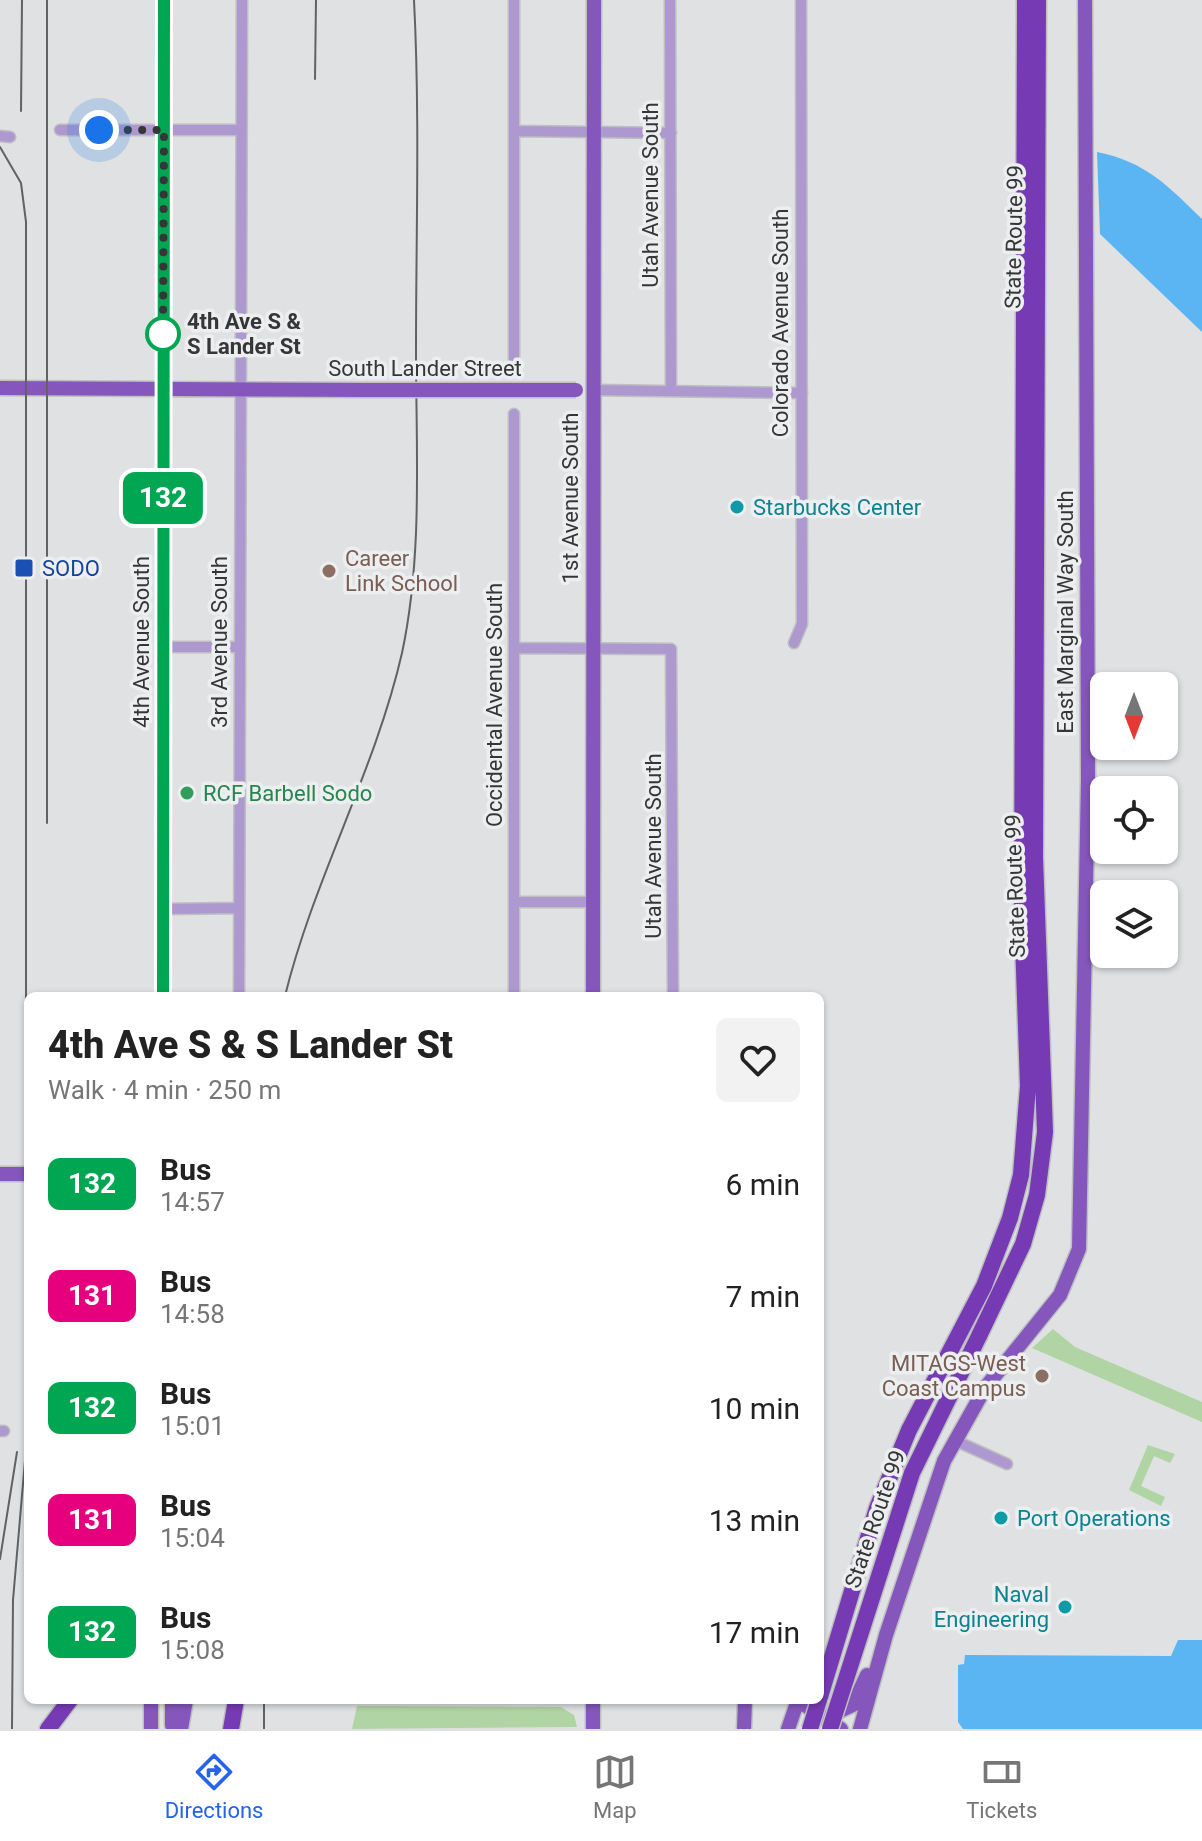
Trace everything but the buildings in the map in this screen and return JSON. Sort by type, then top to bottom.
[{"type":"highway","name":"State Route 99","points":[[828,1724],[912,1473],[1023,1244],[1037,1195],[1045,1132],[1035,858],[1031,213],[1025,0]]},
{"type":"highway","name":"State Route 99","points":[[824,1685],[877,1508],[909,1430],[984,1286],[1016,1200],[1028,1086],[1022,912],[1031,213],[1038,0]]},
{"type":"highway","points":[[48,1729],[67,1704]]},
{"type":"highway","points":[[231,1729],[236,1704]]},
{"type":"highway","name":"State Route 99","points":[[810,1729],[818,1704]]},
{"type":"main road","name":"4th Avenue South","points":[[163,992],[164,0]]},
{"type":"main road","name":"1st Avenue South","points":[[593,992],[594,0]]},
{"type":"main road","name":"East Marginal Way South","points":[[886,1635],[929,1499],[954,1440],[985,1388],[1060,1295],[1075,1265],[1081,1225],[1088,780],[1085,0]]},
{"type":"main road","name":"South Lander Street","points":[[0,388],[592,390]]},
{"type":"main road","points":[[0,1174],[24,1174]]},
{"type":"main road","points":[[828,1724],[853,1705],[886,1635]]},
{"type":"main road","points":[[860,1729],[886,1635]]},
{"type":"main road","points":[[151,1704],[151,1729]]},
{"type":"main road","points":[[160,1704],[160,1729]]},
{"type":"main road","points":[[172,1729],[179,1704]]},
{"type":"main road","points":[[179,1704],[181,1729]]},
{"type":"main road","points":[[593,1704],[593,1729]]},
{"type":"main road","points":[[744,1729],[745,1704]]},
{"type":"main road","points":[[788,1729],[797,1704]]},
{"type":"main road","points":[[803,1704],[828,1724],[841,1729]]},
{"type":"street","name":"3rd Avenue South","points":[[239,992],[242,0]]},
{"type":"street","points":[[514,0],[514,364]]},
{"type":"street","name":"Utah Avenue South","points":[[670,0],[671,390]]},
{"type":"street","name":"Colorado Avenue South","points":[[794,643],[802,624],[801,0]]},
{"type":"street","points":[[60,130],[241,130]]},
{"type":"street","points":[[514,131],[671,133]]},
{"type":"street","name":"South Lander Street","points":[[592,390],[802,393]]},
{"type":"street","name":"Occidental Avenue South","points":[[514,414],[514,992]]},
{"type":"street","points":[[163,647],[239,647]]},
{"type":"street","points":[[514,648],[592,648]]},
{"type":"street","name":"Utah Avenue South","points":[[592,648],[671,649],[673,992]]},
{"type":"street","points":[[514,902],[593,902]]},
{"type":"street","points":[[163,909],[238,908]]},
{"type":"street","points":[[954,1440],[1007,1464]]},
{"type":"street","points":[[237,1704],[239,1729]]},
{"type":"green space","points":[[1053,1329],[1075,1347],[1202,1402],[1202,1422],[1032,1348]]},
{"type":"green space","points":[[1148,1445],[1175,1454],[1170,1463],[1154,1456],[1141,1486],[1165,1497],[1161,1506],[1129,1490]]},
{"type":"green space","points":[[357,1706],[561,1707],[574,1715],[577,1727],[352,1729]]},
{"type":"water","points":[[1097,152],[1129,162],[1155,176],[1202,219],[1202,332],[1100,234]]},
{"type":"water","points":[[1178,1640],[1202,1640],[1202,1729],[963,1729],[958,1722],[958,1665],[964,1664],[965,1655],[1171,1656]]},
{"type":"tram line","points":[[0,147],[21,183],[26,222],[26,992]]},
{"type":"tram line","points":[[0,1559],[17,1452]]},
{"type":"tram line","points":[[12,1729],[13,1600],[24,1472]]},
{"type":"railway","points":[[21,111],[22,0]]},
{"type":"railway","points":[[47,0],[47,823]]},
{"type":"railway","points":[[315,79],[316,0]]},
{"type":"railway","points":[[286,992],[312,909],[376,740],[402,653],[409,616],[417,502],[414,0]]},
{"type":"railway","points":[[264,1704],[264,1729]]},
{"type":"bus line","name":"132","points":[[163,992],[164,0]]},
{"type":"place","name":"4th Ave S & S Lander St","points":[[163,334]]},
{"type":"place","name":"Starbucks Center","points":[[737,507]]},
{"type":"place","name":"SODO","points":[[24,568]]},
{"type":"place","name":"Career Link School","points":[[329,571]]},
{"type":"place","name":"RCF Barbell Sodo","points":[[187,793]]},
{"type":"place","name":"MITAGS-West Coast Campus","points":[[1042,1376]]},
{"type":"place","name":"Port Operations","points":[[1001,1518]]},
{"type":"place","name":"Naval Engineering","points":[[1065,1607]]},
{"type":"route","points":[[99,130],[164,130],[163,337],[163,334]]}]
